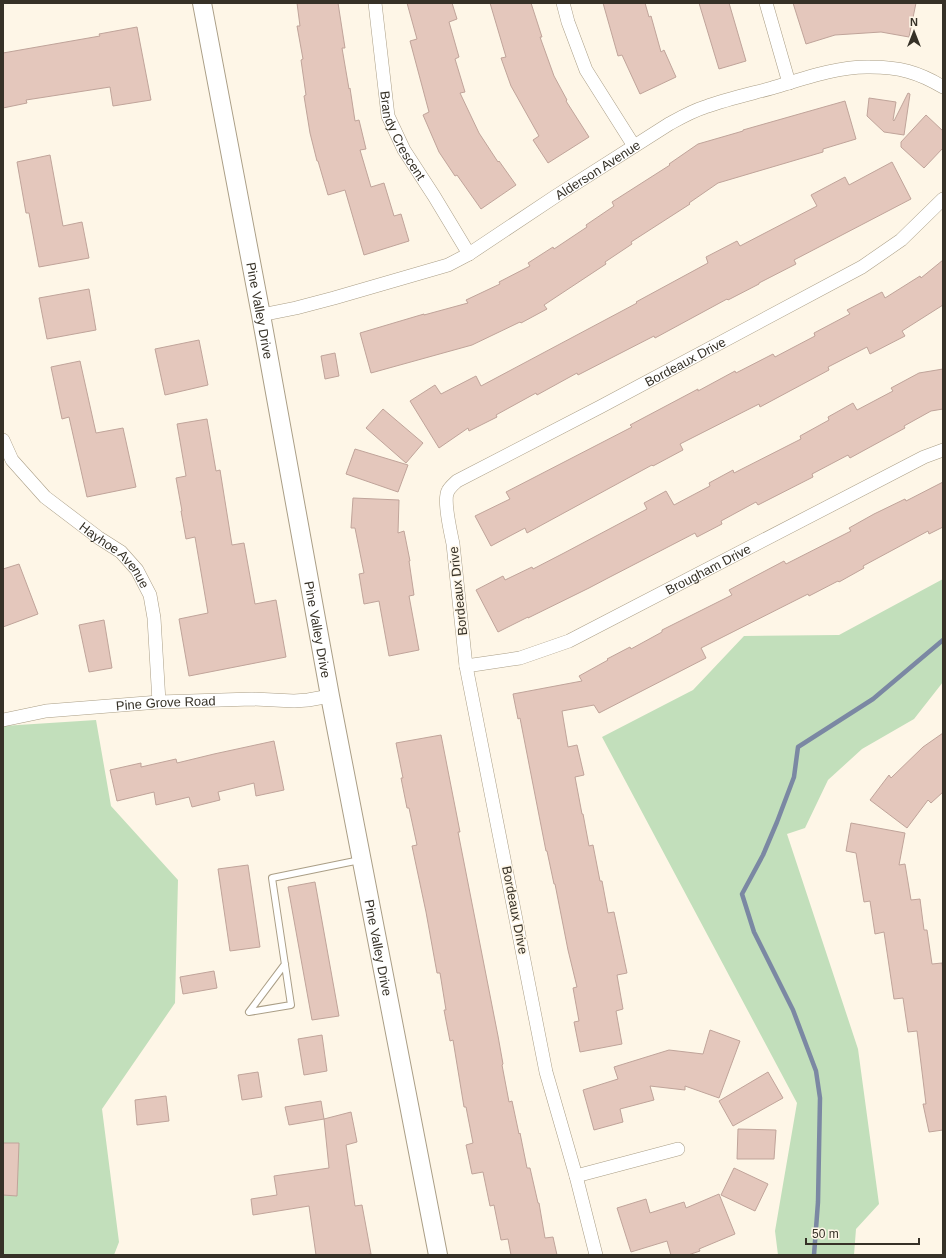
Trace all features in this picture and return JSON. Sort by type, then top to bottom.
[{"type":"main road","name":"Pine Valley Drive","points":[[202,3],[261,314],[330,696],[438,1255]]},
{"type":"street","name":"Brandy Crescent","points":[[375,3],[388,116],[404,150],[469,254]]},
{"type":"street","points":[[563,3],[568,22],[586,70],[634,146]]},
{"type":"street","points":[[766,3],[789,83]]},
{"type":"street","name":"Alderson Avenue","points":[[261,314],[296,308],[429,272],[448,265],[469,254],[556,196],[669,124],[687,114],[705,107],[848,68],[870,67],[906,70],[918,74],[943,87]]},
{"type":"street","name":"Bordeaux Drive","points":[[596,1255],[576,1176],[546,1072],[466,666],[453,544],[449,526],[447,492],[457,481],[600,407],[862,267],[901,240],[943,199]]},
{"type":"street","name":"Hayhoe Avenue","points":[[3,440],[12,460],[45,497],[99,538],[121,552],[137,570],[150,595],[154,618],[159,702]]},
{"type":"street","name":"Brougham Drive","points":[[466,666],[520,658],[569,641],[924,457],[943,450]]},
{"type":"street","name":"Pine Grove Road","points":[[3,720],[46,711],[159,702],[252,699],[294,701],[330,696]]},
{"type":"street","points":[[576,1176],[678,1149]]},
{"type":"lane","points":[[285,964],[249,1012],[291,1005],[285,964],[272,878],[362,860]]},
{"type":"green space","points":[[943,579],[943,682],[914,719],[862,749],[828,780],[805,828],[787,834],[858,1049],[879,1204],[856,1229],[854,1255],[778,1255],[775,1231],[797,1103],[602,737],[693,690],[744,636],[839,635]]},
{"type":"green space","points":[[96,720],[111,806],[178,880],[175,1003],[102,1109],[119,1242],[114,1255],[3,1255],[3,726]]},
{"type":"building","points":[[297,3],[338,3],[345,48],[342,48],[349,89],[350,88],[355,121],[359,120],[366,149],[360,150],[371,187],[384,183],[394,216],[401,214],[409,241],[364,255],[345,190],[328,195],[310,133],[304,96],[306,95],[301,60],[303,59],[297,26],[300,26]]},
{"type":"building","points":[[407,3],[452,3],[457,19],[449,22],[459,57],[455,59],[465,92],[460,93],[479,133],[498,162],[499,161],[516,185],[481,209],[457,175],[455,176],[439,152],[423,115],[429,112],[410,41],[417,39]]},
{"type":"building","points":[[490,3],[531,3],[542,37],[540,37],[554,76],[567,100],[566,101],[589,137],[548,163],[533,140],[539,136],[511,86],[501,58],[506,57]]},
{"type":"building","points":[[603,3],[645,3],[649,17],[651,16],[661,52],[664,50],[676,77],[640,94],[622,55],[618,56]]},
{"type":"building","points":[[699,3],[729,3],[746,61],[719,69]]},
{"type":"building","points":[[793,3],[916,3],[909,37],[881,32],[835,35],[806,44]]},
{"type":"building","points":[[137,27],[151,100],[113,106],[110,87],[26,100],[27,103],[3,108],[3,53],[100,36],[99,34]]},
{"type":"building","points":[[908,93],[910,94],[904,135],[884,132],[867,116],[869,98],[896,102],[894,121]]},
{"type":"building","points":[[845,101],[856,139],[823,149],[823,152],[718,183],[689,203],[690,204],[631,242],[632,244],[605,262],[606,264],[544,305],[547,309],[521,323],[520,322],[472,345],[371,373],[360,333],[468,303],[466,300],[500,284],[499,282],[530,266],[528,263],[553,247],[554,249],[587,227],[586,225],[614,206],[612,202],[670,165],[669,164],[698,144]]},
{"type":"building","points":[[926,115],[943,131],[943,148],[924,168],[901,147],[901,142]]},
{"type":"building","points":[[50,155],[63,226],[82,222],[89,258],[39,267],[29,213],[26,213],[17,162]]},
{"type":"building","points":[[892,162],[911,199],[794,260],[796,264],[759,284],[728,300],[727,299],[655,338],[654,336],[578,375],[577,373],[537,395],[536,393],[496,415],[497,417],[469,431],[468,428],[439,448],[410,401],[435,385],[441,394],[476,376],[481,386],[637,303],[636,302],[708,263],[706,257],[737,241],[740,246],[817,206],[811,195],[845,177],[849,185]]},
{"type":"building","points":[[943,260],[943,305],[902,331],[905,336],[870,354],[867,347],[828,367],[829,370],[760,407],[759,404],[680,444],[683,450],[653,466],[652,465],[527,533],[525,528],[491,546],[475,516],[510,499],[506,492],[632,427],[630,425],[698,389],[698,391],[735,371],[736,373],[773,354],[775,357],[815,336],[814,333],[850,314],[847,310],[882,292],[885,298],[920,276],[921,278]]},
{"type":"building","points":[[89,289],[96,330],[47,339],[39,298]]},
{"type":"building","points":[[199,340],[208,385],[165,395],[155,349]]},
{"type":"building","points":[[335,353],[339,376],[325,379],[321,356]]},
{"type":"building","points":[[80,361],[96,433],[123,428],[136,487],[87,497],[69,417],[62,419],[51,367]]},
{"type":"building","points":[[943,369],[943,409],[931,411],[904,426],[905,428],[850,458],[848,455],[812,474],[813,477],[758,505],[756,502],[721,521],[722,524],[697,537],[695,533],[589,588],[498,632],[476,590],[503,576],[505,580],[532,567],[533,569],[564,553],[647,509],[644,503],[666,491],[674,505],[710,486],[709,483],[733,470],[734,473],[801,439],[800,436],[829,420],[828,417],[853,403],[857,410],[893,391],[891,388],[919,373]]},
{"type":"building","points":[[383,409],[423,443],[406,463],[366,428]]},
{"type":"building","points":[[207,419],[216,471],[220,470],[232,545],[244,543],[255,604],[276,600],[286,657],[189,676],[179,619],[208,613],[195,537],[186,539],[181,511],[176,478],[186,476],[177,424]]},
{"type":"building","points":[[355,449],[408,465],[398,492],[346,474]]},
{"type":"building","points":[[943,482],[943,527],[929,534],[928,531],[863,566],[864,568],[839,582],[838,581],[809,596],[808,594],[701,648],[706,658],[599,713],[594,705],[562,711],[568,747],[577,745],[584,775],[575,777],[589,846],[593,845],[608,913],[614,912],[627,973],[617,975],[623,1009],[616,1011],[622,1044],[580,1052],[574,1022],[579,1021],[573,988],[577,987],[555,884],[546,851],[520,718],[518,719],[513,694],[582,681],[579,676],[608,660],[607,659],[630,647],[631,649],[662,632],[662,630],[732,595],[729,590],[784,561],[786,564],[851,531],[849,528],[874,514],[905,499],[906,501]]},
{"type":"building","points":[[353,498],[399,500],[398,533],[404,531],[410,561],[414,595],[409,596],[419,650],[389,656],[379,601],[364,604],[359,574],[364,573],[355,528],[351,528]]},
{"type":"building","points":[[19,564],[38,614],[3,627],[3,569]]},
{"type":"building","points":[[104,620],[112,668],[89,672],[79,625]]},
{"type":"building","points":[[943,733],[943,792],[931,803],[928,800],[907,828],[870,800],[889,775],[891,778],[923,747]]},
{"type":"building","points":[[441,735],[460,832],[458,832],[498,1036],[509,1102],[512,1101],[527,1168],[530,1168],[539,1203],[545,1238],[553,1237],[557,1255],[511,1255],[508,1239],[501,1240],[494,1205],[490,1206],[483,1172],[472,1174],[466,1145],[473,1143],[466,1107],[464,1107],[453,1040],[450,1041],[444,1010],[446,1010],[440,973],[437,973],[412,846],[417,845],[409,808],[407,808],[396,743]]},
{"type":"building","points":[[274,741],[284,790],[256,796],[254,783],[218,792],[220,800],[192,807],[189,797],[156,805],[154,792],[117,801],[110,770],[141,763],[141,767],[176,759],[177,763]]},
{"type":"building","points":[[851,823],[905,833],[899,865],[905,864],[911,900],[920,899],[924,930],[927,930],[932,964],[942,963],[943,1130],[929,1132],[923,1104],[926,1104],[917,1031],[908,1032],[903,998],[894,999],[884,932],[875,934],[870,901],[864,902],[856,853],[846,851]]},
{"type":"building","points":[[248,865],[260,947],[230,951],[218,869]]},
{"type":"building","points":[[315,882],[339,1016],[312,1020],[288,887]]},
{"type":"building","points":[[214,971],[217,988],[183,994],[180,977]]},
{"type":"building","points":[[710,1030],[740,1041],[719,1098],[685,1086],[685,1090],[650,1086],[654,1100],[620,1109],[623,1122],[594,1130],[583,1090],[618,1079],[614,1067],[669,1050],[703,1054]]},
{"type":"building","points":[[322,1035],[327,1071],[304,1075],[298,1039]]},
{"type":"building","points":[[258,1072],[262,1097],[242,1100],[238,1075]]},
{"type":"building","points":[[768,1072],[783,1098],[733,1126],[719,1101]]},
{"type":"building","points":[[166,1096],[169,1121],[137,1125],[135,1100]]},
{"type":"building","points":[[321,1101],[324,1119],[289,1125],[285,1107]]},
{"type":"building","points":[[351,1112],[357,1142],[346,1145],[355,1206],[362,1205],[371,1254],[316,1255],[309,1206],[253,1215],[251,1199],[277,1195],[274,1176],[329,1168],[324,1119]]},
{"type":"building","points":[[738,1129],[776,1130],[774,1159],[737,1159]]},
{"type":"building","points":[[3,1143],[19,1143],[17,1196],[3,1195]]},
{"type":"building","points":[[734,1168],[768,1184],[755,1211],[721,1195]]},
{"type":"building","points":[[719,1194],[735,1234],[699,1249],[700,1251],[688,1255],[671,1255],[667,1241],[631,1252],[617,1208],[646,1199],[650,1213],[684,1202],[686,1208]]},
{"type":"waterway","points":[[814,1255],[818,1202],[820,1098],[816,1071],[793,1010],[754,932],[742,894],[763,855],[777,822],[794,777],[798,747],[873,699],[943,640]]}]
